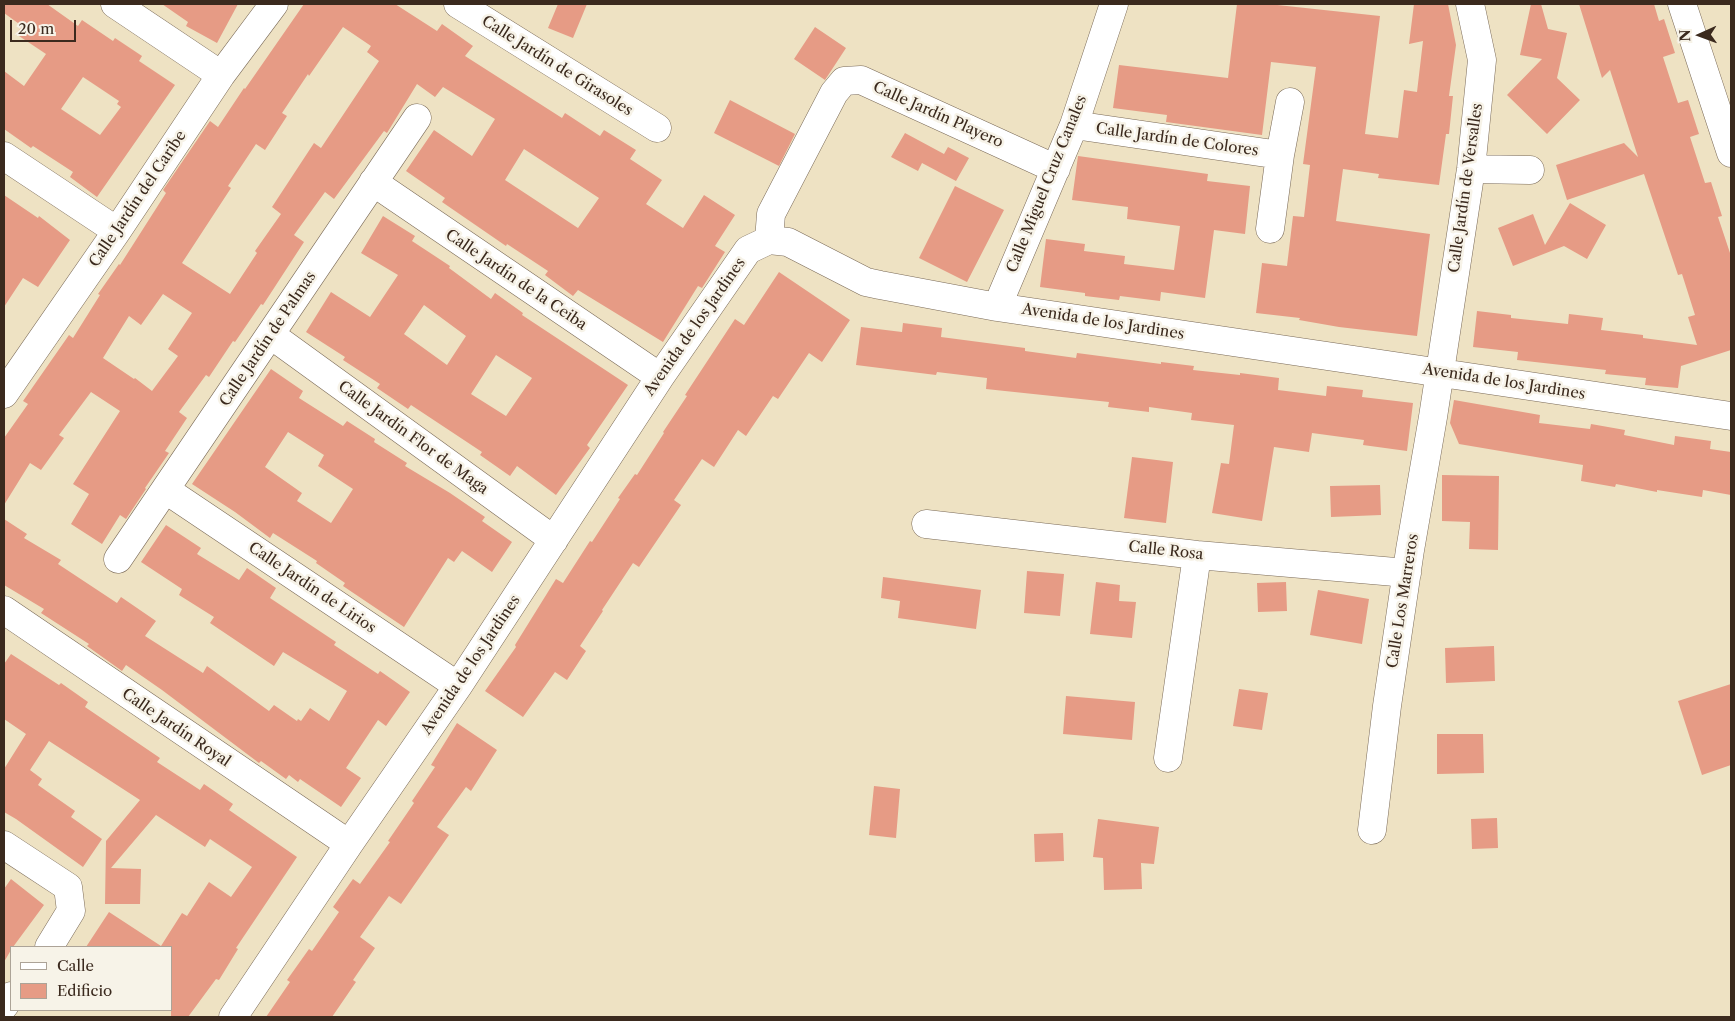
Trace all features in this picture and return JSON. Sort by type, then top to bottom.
[{"type":"street","points":[[116,4],[221,75]]},
{"type":"street","name":"Calle Jardín del Caribe","points":[[5,389],[117,231],[221,75],[274,4]]},
{"type":"street","name":"Calle Jardín de Girasoles","points":[[458,4],[487,11],[657,128]]},
{"type":"street","name":"Calle Miguel Cruz Canales","points":[[997,306],[1074,125],[1114,4]]},
{"type":"street","name":"Calle Jardín de Versalles","points":[[1439,372],[1471,169],[1482,60],[1470,4]]},
{"type":"street","points":[[1682,4],[1731,153]]},
{"type":"street","name":"Calle Jardín Playero","points":[[769,240],[771,214],[834,93],[844,81],[861,80],[1056,169]]},
{"type":"street","name":"Calle Jardín de Colores","points":[[1270,228],[1280,154],[1290,102]]},
{"type":"street","name":"Calle Jardín de Palmas","points":[[118,559],[417,118]]},
{"type":"street","name":"Calle Jardín de Colores","points":[[1074,125],[1280,154]]},
{"type":"street","points":[[4,156],[117,231]]},
{"type":"street","points":[[1471,169],[1530,170]]},
{"type":"street","name":"Calle Jardín de la Ceiba","points":[[373,182],[660,377]]},
{"type":"street","name":"Avenida de los Jardines","points":[[233,1017],[458,686],[660,377],[748,250],[769,240],[788,242],[866,282],[997,306],[1731,416]]},
{"type":"street","name":"Calle Jardín Flor de Maga","points":[[271,335],[554,540]]},
{"type":"street","name":"Calle Los Marreros","points":[[1372,830],[1387,706],[1439,372]]},
{"type":"street","name":"Calle Jardín de Lirios","points":[[166,490],[458,686]]},
{"type":"street","name":"Calle Rosa","points":[[926,524],[1197,554],[1407,572]]},
{"type":"street","points":[[1168,758],[1197,554]]},
{"type":"street","name":"Calle Jardín Royal","points":[[4,610],[349,844]]},
{"type":"street","points":[[4,845],[68,888],[71,911],[50,946]]},
{"type":"building","points":[[4,4],[47,4],[78,26],[82,20],[113,41],[115,38],[142,56],[139,61],[175,85],[97,197],[70,177],[73,172],[33,146],[31,148],[4,129],[4,71],[24,86],[46,54],[16,34],[22,26],[4,13]],"holes":[[[83,77],[119,101],[117,104],[121,107],[100,135],[61,109]]]},
{"type":"building","points":[[162,4],[238,4],[217,43],[186,26],[188,22]]},
{"type":"building","points":[[304,4],[395,4],[437,31],[442,24],[473,46],[465,56],[562,118],[565,113],[600,136],[604,130],[636,150],[630,159],[662,180],[646,204],[683,228],[704,195],[735,215],[715,246],[725,252],[702,288],[698,286],[663,342],[578,290],[573,296],[545,275],[548,271],[507,244],[506,246],[442,202],[445,198],[406,171],[434,130],[472,156],[495,119],[443,87],[435,97],[417,84],[387,133],[384,131],[334,199],[325,192],[294,235],[304,242],[263,305],[261,304],[209,377],[206,375],[179,412],[187,418],[165,451],[169,453],[126,519],[120,515],[102,544],[71,524],[89,494],[73,484],[120,411],[91,392],[59,435],[64,438],[41,470],[30,463],[4,505],[4,438],[28,404],[23,401],[69,335],[73,338],[100,295],[98,294],[120,265],[166,193],[163,190],[210,121],[218,127]],"holes":[[[343,27],[371,46],[367,52],[379,61],[321,148],[314,143],[272,207],[281,214],[255,251],[257,253],[230,294],[182,263],[231,188],[228,186],[256,144],[265,150],[287,116],[282,113]],[[524,149],[599,198],[578,228],[505,180]],[[163,294],[192,313],[168,349],[178,356],[152,391],[103,358],[129,316],[141,325]]]},
{"type":"building","points":[[558,4],[587,4],[573,38],[548,28]]},
{"type":"building","points":[[1237,4],[1268,4],[1380,16],[1365,134],[1398,138],[1404,90],[1417,92],[1423,41],[1409,44],[1414,4],[1448,4],[1456,45],[1449,96],[1453,96],[1449,134],[1446,134],[1439,185],[1378,178],[1379,174],[1343,169],[1336,221],[1430,234],[1417,336],[1339,327],[1299,320],[1300,318],[1256,313],[1262,263],[1287,266],[1293,216],[1304,217],[1310,165],[1303,164],[1316,67],[1271,62],[1262,135],[1166,122],[1167,115],[1113,108],[1119,65],[1228,78]]},
{"type":"building","points":[[1531,4],[1541,4],[1548,29],[1567,33],[1557,78],[1580,100],[1547,134],[1507,95],[1542,59],[1520,55]]},
{"type":"building","points":[[1579,4],[1654,4],[1659,21],[1664,19],[1675,53],[1663,57],[1678,103],[1688,100],[1699,134],[1690,137],[1705,183],[1711,182],[1722,216],[1718,217],[1731,256],[1731,350],[1681,366],[1678,388],[1645,385],[1646,378],[1605,374],[1606,370],[1517,360],[1518,352],[1473,347],[1477,311],[1511,315],[1511,318],[1568,324],[1569,314],[1603,318],[1601,330],[1643,335],[1643,338],[1697,345],[1688,317],[1695,315],[1682,274],[1678,275],[1644,174],[1567,200],[1556,165],[1624,143],[1638,157],[1610,70],[1602,78]]},
{"type":"building","points":[[815,27],[846,48],[825,80],[794,59]]},
{"type":"building","points":[[730,100],[795,134],[779,166],[714,133]]},
{"type":"building","points":[[905,133],[944,154],[948,147],[969,158],[956,181],[922,163],[918,171],[891,157]]},
{"type":"building","points":[[1078,156],[1208,174],[1207,181],[1250,186],[1245,234],[1214,230],[1205,298],[1161,292],[1160,301],[1120,296],[1119,300],[1085,296],[1085,293],[1040,287],[1046,239],[1085,244],[1084,251],[1125,256],[1124,264],[1174,270],[1180,226],[1127,219],[1128,207],[1072,200]]},
{"type":"building","points":[[955,186],[1004,210],[967,282],[919,258]]},
{"type":"building","points":[[4,195],[38,218],[39,216],[70,240],[38,287],[23,278],[4,307]]},
{"type":"building","points":[[1570,203],[1606,225],[1587,259],[1564,246],[1513,266],[1498,228],[1533,214],[1545,245]]},
{"type":"building","points":[[383,216],[415,236],[412,241],[450,266],[449,268],[491,299],[495,293],[523,313],[522,315],[628,385],[587,445],[590,448],[556,495],[517,466],[510,476],[480,455],[482,452],[411,405],[408,409],[377,388],[380,384],[343,360],[345,357],[306,332],[331,292],[370,317],[398,275],[361,253]],"holes":[[[424,305],[466,336],[447,365],[404,334]],[[496,355],[532,378],[506,416],[471,394]]]},
{"type":"building","points":[[779,272],[850,320],[822,362],[809,353],[778,399],[773,396],[746,436],[738,430],[714,467],[702,459],[674,500],[681,505],[639,567],[633,563],[580,646],[586,651],[567,680],[555,672],[523,717],[485,691],[516,647],[515,645],[556,579],[563,583],[590,541],[592,542],[620,499],[618,498],[635,474],[637,475],[687,396],[685,395],[735,319],[744,325]]},
{"type":"building","points":[[903,323],[942,328],[941,337],[1025,348],[1025,351],[1076,358],[1077,353],[1161,364],[1161,362],[1194,366],[1193,370],[1279,378],[1278,390],[1326,396],[1327,386],[1363,390],[1362,397],[1413,403],[1407,451],[1363,445],[1364,440],[1312,433],[1309,452],[1274,447],[1262,521],[1212,513],[1221,463],[1229,464],[1234,425],[1191,420],[1192,413],[1149,407],[1149,412],[1108,407],[1109,402],[986,389],[987,378],[937,372],[936,375],[856,365],[861,327],[902,332]]},
{"type":"building","points":[[271,369],[303,391],[299,398],[343,426],[347,421],[375,439],[374,442],[407,463],[405,466],[485,517],[482,521],[512,542],[492,572],[462,551],[454,562],[448,558],[404,627],[343,586],[345,583],[316,563],[317,561],[273,533],[270,538],[192,484]],"holes":[[[288,432],[324,455],[318,466],[353,489],[331,523],[297,501],[302,493],[265,467]]]},
{"type":"building","points":[[1454,400],[1540,415],[1539,423],[1590,429],[1591,424],[1625,430],[1624,435],[1674,445],[1675,436],[1711,441],[1710,449],[1731,452],[1731,495],[1703,490],[1702,497],[1657,490],[1657,492],[1616,484],[1615,487],[1581,481],[1583,465],[1459,444],[1450,423]]},
{"type":"building","points":[[1132,457],[1173,462],[1166,523],[1124,518]]},
{"type":"building","points":[[1442,475],[1499,476],[1498,550],[1469,549],[1470,522],[1442,521]]},
{"type":"building","points":[[1380,485],[1381,515],[1331,517],[1330,486]]},
{"type":"building","points":[[4,519],[27,534],[24,538],[61,560],[58,564],[117,603],[121,597],[156,621],[145,636],[203,673],[207,666],[269,711],[274,705],[297,721],[298,719],[301,721],[310,708],[329,721],[347,691],[283,652],[274,666],[210,623],[214,617],[179,595],[182,589],[141,562],[166,525],[201,548],[197,554],[239,580],[247,568],[276,588],[270,598],[336,642],[334,645],[378,674],[380,671],[410,692],[386,726],[378,720],[346,768],[361,778],[341,807],[300,779],[298,782],[289,775],[286,779],[261,761],[259,763],[162,690],[126,665],[122,671],[87,646],[89,644],[41,613],[44,609],[4,585]]},
{"type":"building","points":[[1027,571],[1064,574],[1060,616],[1024,613]]},
{"type":"building","points":[[883,577],[981,590],[976,629],[898,618],[900,601],[881,598]]},
{"type":"building","points":[[1096,582],[1120,585],[1119,601],[1136,602],[1132,638],[1090,634]]},
{"type":"building","points":[[1286,582],[1287,611],[1258,612],[1257,583]]},
{"type":"building","points":[[1318,590],[1369,599],[1362,644],[1310,635]]},
{"type":"building","points":[[1494,646],[1495,681],[1446,683],[1445,648]]},
{"type":"building","points":[[11,654],[59,685],[61,683],[88,702],[85,707],[160,758],[157,762],[200,790],[204,784],[233,804],[229,810],[297,857],[236,948],[238,949],[219,980],[216,979],[188,1017],[171,1017],[172,946],[161,946],[182,913],[187,916],[209,882],[231,897],[252,867],[210,839],[205,847],[156,815],[111,868],[141,869],[140,904],[105,904],[106,841],[140,800],[49,741],[30,770],[42,779],[38,785],[75,811],[71,817],[102,839],[83,867],[4,812],[4,769],[26,734],[4,719],[4,664]]},
{"type":"building","points":[[1731,684],[1731,765],[1702,775],[1678,701]]},
{"type":"building","points":[[1239,689],[1268,693],[1262,730],[1233,726]]},
{"type":"building","points":[[1066,696],[1135,702],[1132,740],[1063,734]]},
{"type":"building","points":[[457,723],[497,750],[471,791],[466,787],[437,827],[449,835],[401,904],[389,896],[360,937],[375,948],[353,980],[356,982],[332,1017],[266,1017],[290,982],[287,980],[309,949],[312,951],[339,912],[333,907],[353,879],[360,884],[390,842],[388,841],[414,803],[412,801],[435,767],[431,765]]},
{"type":"building","points":[[1437,734],[1483,734],[1484,773],[1437,774]]},
{"type":"building","points":[[874,786],[900,789],[896,838],[869,835]]},
{"type":"building","points":[[1497,818],[1498,848],[1472,849],[1471,819]]},
{"type":"building","points":[[1098,819],[1159,827],[1154,864],[1141,863],[1142,889],[1104,890],[1103,858],[1093,857]]},
{"type":"building","points":[[1063,833],[1064,861],[1035,862],[1034,834]]},
{"type":"building","points":[[11,879],[44,905],[14,946],[10,946],[10,952],[4,962],[4,889]]},
{"type":"building","points":[[109,912],[161,946],[87,946]]}]
